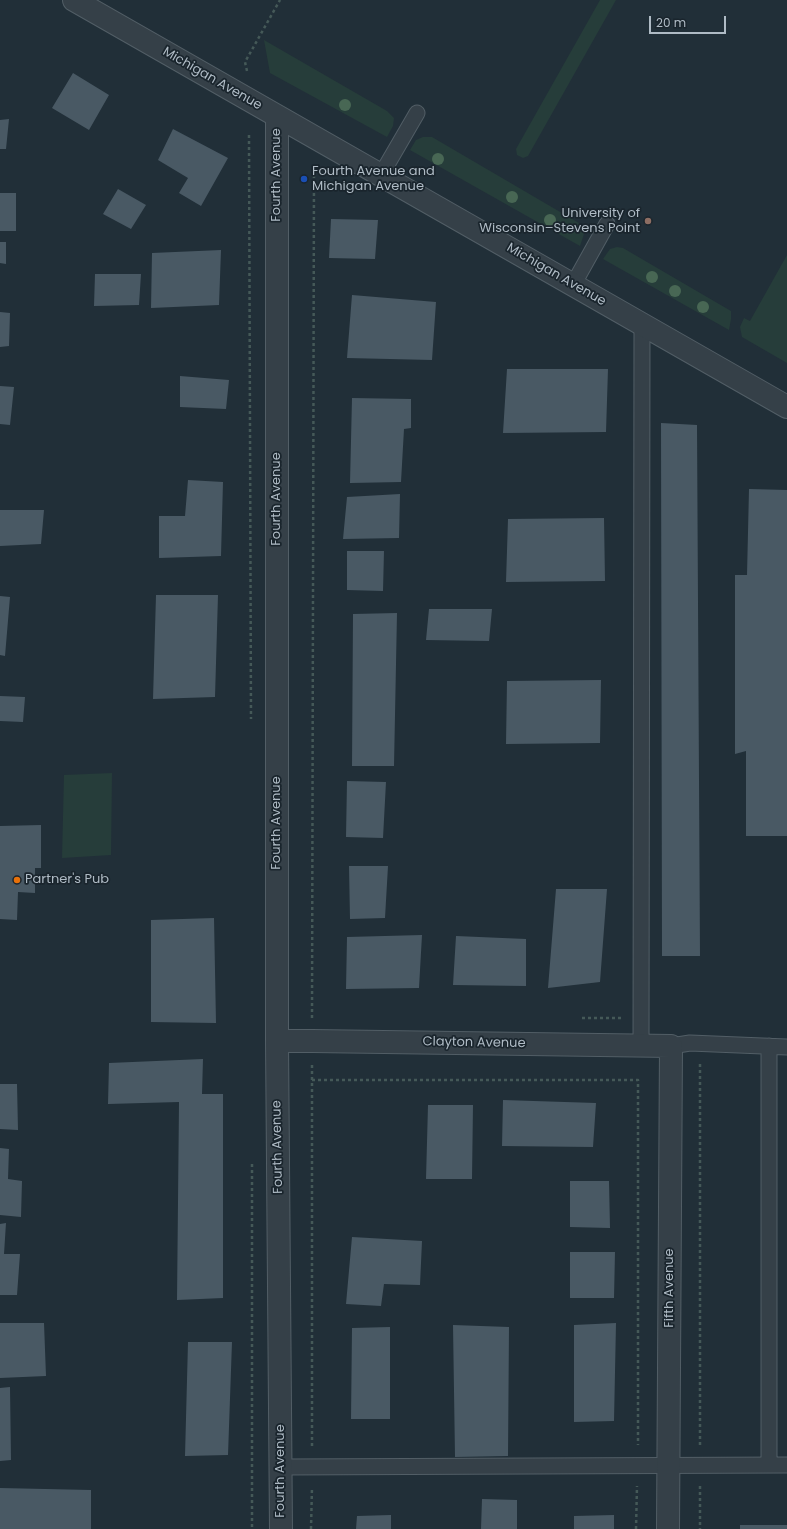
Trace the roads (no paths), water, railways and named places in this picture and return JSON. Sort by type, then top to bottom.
[{"type":"street","name":"Michigan Avenue","points":[[74,0],[787,407]]},
{"type":"street","name":"Fourth Avenue","points":[[277,117],[277,1041],[282,1467],[281,1529]]},
{"type":"street","name":"Clayton Avenue","points":[[277,1041],[671,1046]]},
{"type":"street","name":"Fifth Avenue","points":[[668,1529],[671,1046]]},
{"type":"lane","points":[[381,175],[417,113]]},
{"type":"lane","points":[[573,285],[607,224]]},
{"type":"lane","points":[[641,1046],[642,324]]},
{"type":"lane","points":[[671,1046],[690,1043],[787,1047]]},
{"type":"lane","points":[[769,1046],[769,1465]]},
{"type":"lane","points":[[282,1467],[787,1465]]},
{"type":"place","name":"Fourth Avenue and Michigan Avenue","points":[[304,179]]},
{"type":"place","name":"University of Wisconsin–Stevens Point","points":[[648,221]]},
{"type":"place","name":"Partner's Pub","points":[[17,880]]}]
